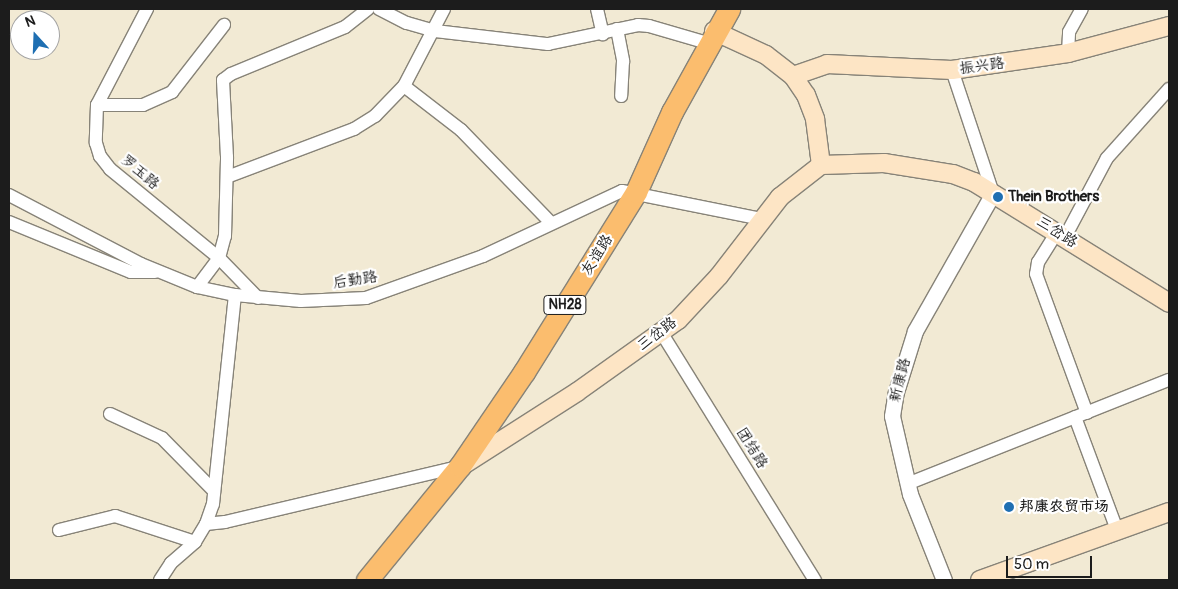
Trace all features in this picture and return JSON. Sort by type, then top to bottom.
[{"type":"highway","name":"友谊路","points":[[373,578],[460,466],[636,192],[711,37],[729,9]]},
{"type":"main road","name":"振兴路","points":[[793,76],[827,64],[952,70],[1068,53],[1169,26]]},
{"type":"main road","points":[[711,37],[766,55],[793,76],[806,96],[815,120],[821,165]]},
{"type":"main road","name":"三岔路","points":[[460,466],[577,392],[661,332],[695,304],[780,197],[821,165],[884,163],[952,174],[993,192],[1169,303]]},
{"type":"main road","points":[[980,580],[1169,512]]},
{"type":"street","name":"罗玉路","points":[[147,9],[97,105],[96,143],[100,156],[110,169],[219,258],[258,298]]},
{"type":"street","points":[[198,286],[219,258],[225,236],[227,177],[223,80],[226,76],[344,27],[368,9]]},
{"type":"street","points":[[379,9],[407,23],[435,31],[548,44],[603,34],[617,29],[650,26],[711,37]]},
{"type":"street","points":[[227,177],[354,129],[376,116],[404,86],[435,31],[444,9]]},
{"type":"street","points":[[597,9],[603,34]]},
{"type":"street","points":[[1068,53],[1069,32],[1082,9]]},
{"type":"street","points":[[97,105],[143,105],[172,92],[224,25]]},
{"type":"street","points":[[617,29],[623,61],[621,96]]},
{"type":"street","points":[[952,70],[993,192]]},
{"type":"street","points":[[404,86],[461,130],[551,223]]},
{"type":"street","points":[[1118,530],[1036,274],[1038,262],[1061,234],[1107,158],[1169,89]]},
{"type":"street","name":"后勤路","points":[[9,195],[160,271],[198,286],[235,295],[301,301],[366,298],[483,256],[613,193],[636,192],[762,219]]},
{"type":"street","name":"新康路","points":[[944,580],[907,484],[892,416],[906,353],[914,331],[993,192]]},
{"type":"street","points":[[9,222],[131,272],[160,271]]},
{"type":"street","points":[[160,580],[171,563],[195,542],[206,524],[214,491],[235,295]]},
{"type":"street","name":"团结路","points":[[661,332],[815,580]]},
{"type":"street","points":[[907,484],[1169,380]]},
{"type":"street","points":[[110,414],[162,438],[214,491]]},
{"type":"street","points":[[206,524],[235,520],[460,466]]},
{"type":"street","points":[[59,530],[115,516],[195,542]]},
{"type":"place","name":"Thein Brothers","points":[[998,197]]},
{"type":"place","name":"邦康农贸市场","points":[[1009,507]]}]
